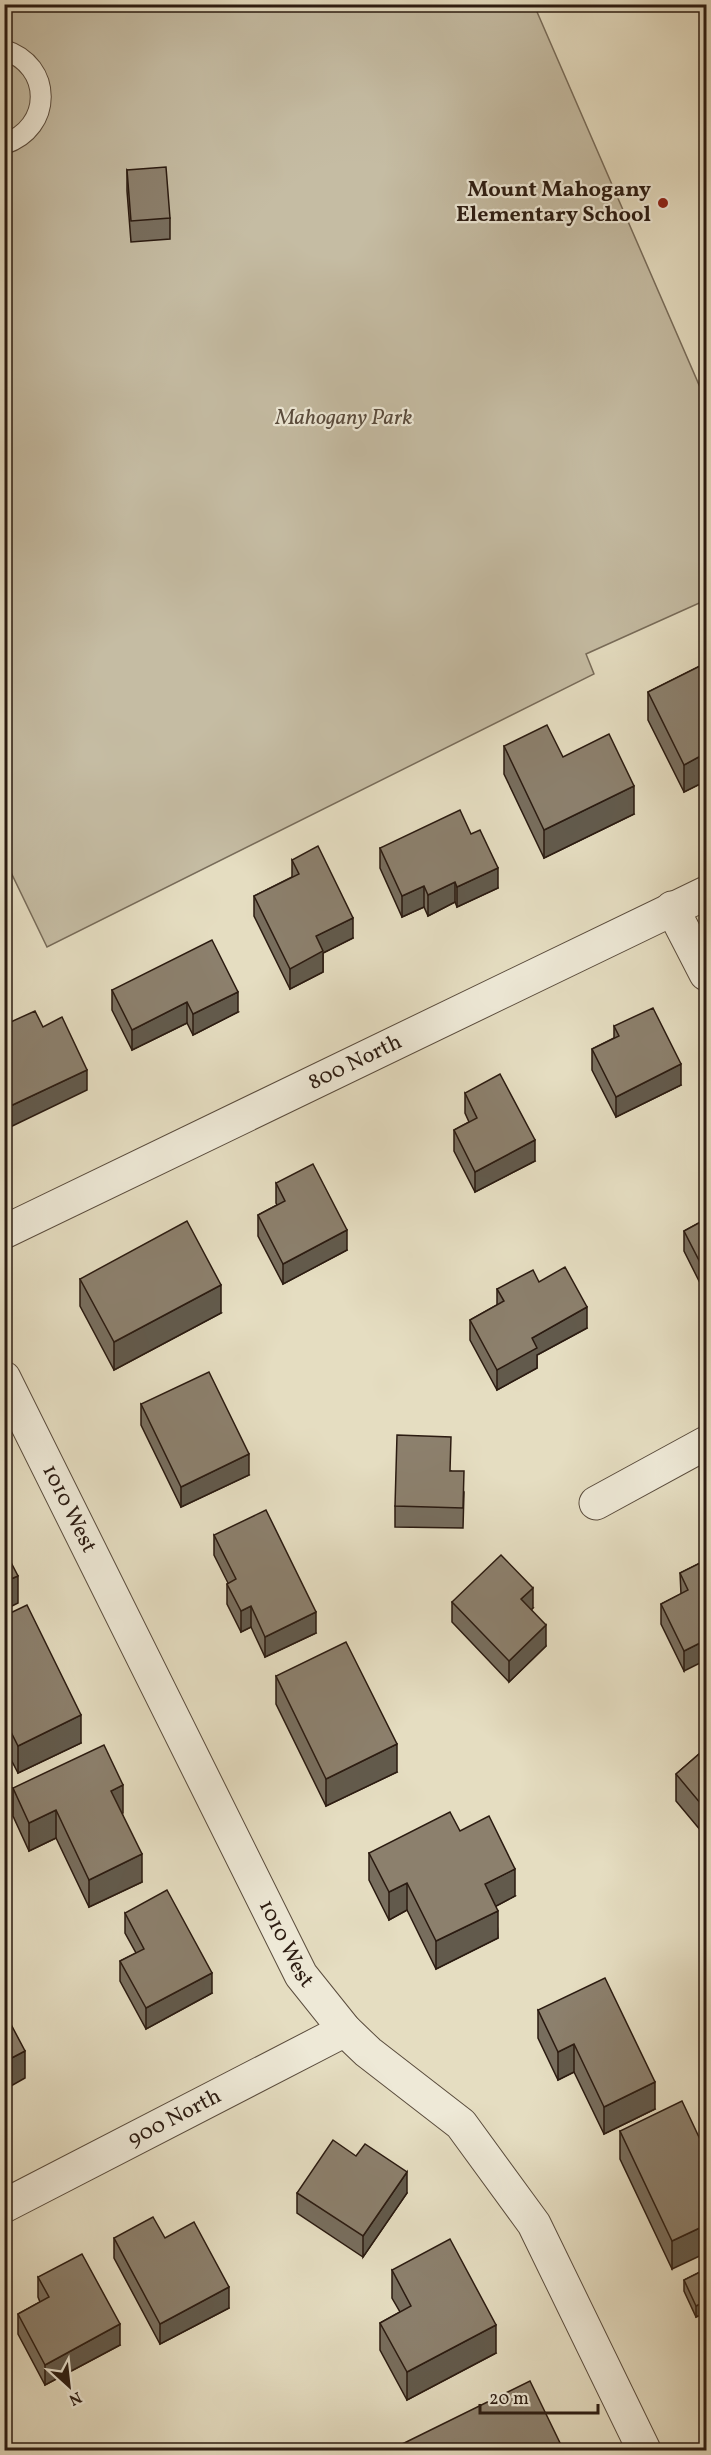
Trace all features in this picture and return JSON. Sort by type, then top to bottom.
[{"type":"street","name":"800 North","points":[[4,1232],[706,893]]},
{"type":"street","points":[[672,908],[706,974]]},
{"type":"street","name":"1010 West","points":[[4,1378],[301,1975],[345,2031],[368,2052],[461,2124],[534,2224],[644,2451]]},
{"type":"street","points":[[596,1503],[706,1443]]},
{"type":"street","name":"900 North","points":[[4,2206],[345,2031]]},
{"type":"lane","points":[[4,50],[16,54],[34,71],[41,87],[41,103],[36,120],[25,134],[4,144]]},
{"type":"green space","name":"Mahogany Park","points":[[5,5],[534,5],[706,401],[706,600],[586,654],[594,674],[47,947],[5,860]]},
{"type":"building","points":[[166,167],[170,218],[131,221],[127,170]]},
{"type":"building","points":[[706,663],[706,753],[684,765],[648,692]]},
{"type":"building","points":[[547,725],[563,757],[609,734],[634,786],[544,830],[504,746]]},
{"type":"building","points":[[460,810],[471,834],[480,830],[498,868],[457,887],[455,882],[428,895],[424,886],[402,896],[380,848]]},
{"type":"building","points":[[318,846],[353,918],[316,936],[323,951],[290,969],[254,896],[299,874],[292,860]]},
{"type":"building","points":[[212,940],[238,992],[193,1014],[187,1002],[132,1030],[112,990]]},
{"type":"building","points":[[653,1008],[681,1064],[616,1097],[592,1049],[619,1036],[614,1026]]},
{"type":"building","points":[[35,1011],[43,1027],[62,1017],[87,1070],[4,1109],[4,1025]]},
{"type":"building","points":[[500,1074],[535,1140],[475,1172],[454,1130],[477,1118],[465,1093]]},
{"type":"building","points":[[313,1164],[347,1230],[283,1264],[258,1215],[285,1201],[276,1183]]},
{"type":"building","points":[[706,1219],[706,1274],[684,1231]]},
{"type":"building","points":[[187,1221],[221,1285],[114,1342],[80,1279]]},
{"type":"building","points":[[565,1267],[587,1307],[532,1338],[537,1348],[497,1370],[470,1320],[504,1301],[497,1289],[533,1270],[539,1282]]},
{"type":"building","points":[[209,1372],[249,1454],[181,1487],[141,1404]]},
{"type":"building","points":[[397,1435],[451,1437],[450,1471],[464,1471],[463,1508],[395,1506]]},
{"type":"building","points":[[266,1510],[316,1612],[265,1637],[251,1606],[241,1611],[227,1584],[236,1579],[214,1535]]},
{"type":"building","points":[[4,1549],[18,1576],[4,1582]]},
{"type":"building","points":[[501,1555],[533,1588],[521,1599],[546,1625],[509,1661],[452,1602]]},
{"type":"building","points":[[706,1560],[706,1640],[684,1651],[661,1604],[688,1590],[680,1573]]},
{"type":"building","points":[[27,1605],[81,1715],[18,1746],[4,1718],[4,1616]]},
{"type":"building","points":[[346,1642],[397,1744],[326,1779],[276,1676]]},
{"type":"building","points":[[104,1745],[123,1785],[111,1791],[142,1854],[89,1880],[56,1810],[29,1823],[13,1788]]},
{"type":"building","points":[[706,1748],[706,1810],[676,1774]]},
{"type":"building","points":[[450,1812],[460,1831],[489,1816],[515,1869],[485,1884],[498,1911],[436,1941],[407,1883],[389,1892],[369,1853]]},
{"type":"building","points":[[167,1890],[212,1973],[146,2008],[120,1961],[144,1949],[125,1913]]},
{"type":"building","points":[[605,1978],[655,2082],[604,2107],[574,2044],[558,2052],[538,2010]]},
{"type":"building","points":[[4,2011],[25,2051],[4,2062]]},
{"type":"building","points":[[682,2101],[706,2152],[706,2225],[672,2241],[620,2131]]},
{"type":"building","points":[[333,2140],[356,2156],[365,2144],[407,2172],[363,2236],[297,2193]]},
{"type":"building","points":[[153,2217],[165,2238],[194,2222],[229,2287],[160,2324],[114,2238]]},
{"type":"building","points":[[450,2239],[496,2325],[407,2372],[380,2323],[411,2306],[392,2270]]},
{"type":"building","points":[[82,2254],[120,2324],[45,2365],[18,2314],[49,2297],[38,2277]]},
{"type":"building","points":[[706,2269],[706,2301],[696,2306],[684,2280]]},
{"type":"building","points":[[530,2381],[561,2445],[549,2451],[388,2451]]},
{"type":"place","name":"Mount Mahogany Elementary School","points":[[663,203]]}]
